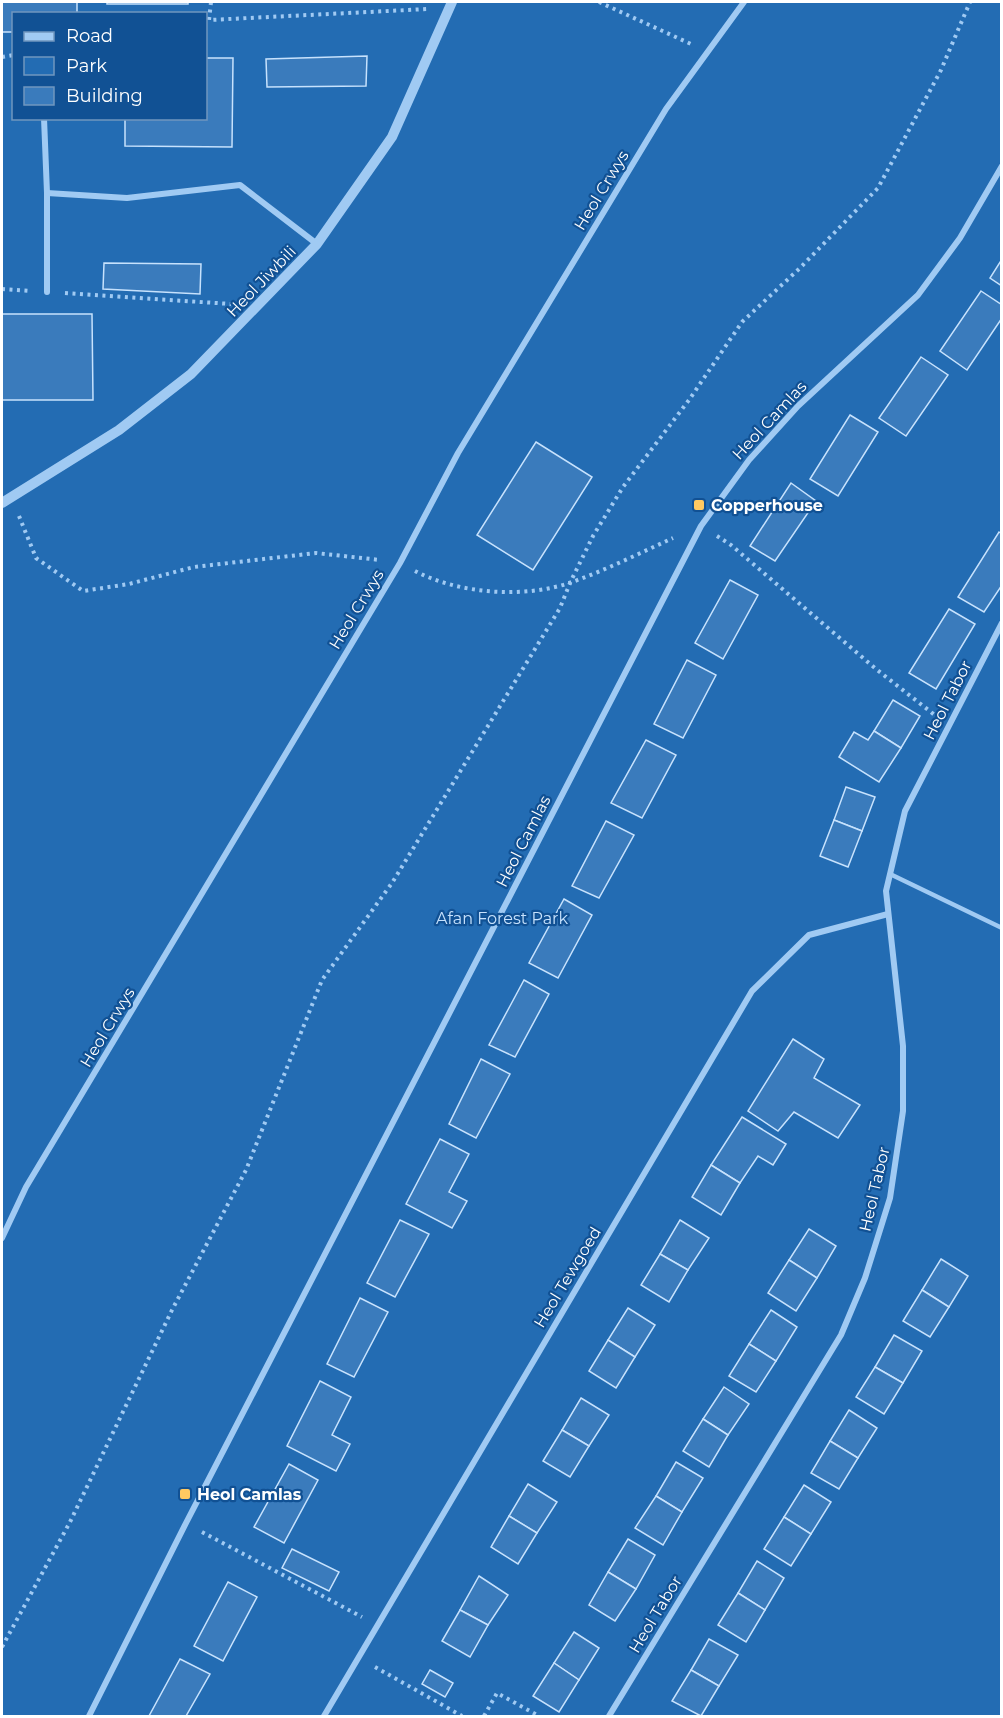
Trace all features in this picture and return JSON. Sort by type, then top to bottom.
[{"type":"street","name":"Heol Crwys","points":[[2,1238],[26,1187],[400,562],[464,443],[666,110],[744,2]]},
{"type":"street","name":"Heol Jiwbili","points":[[2,503],[119,430],[191,374],[317,244],[392,137],[451,5]]},
{"type":"street","points":[[44,120],[47,292]]},
{"type":"street","name":"Heol Camlas","points":[[89,1716],[186,1523],[701,526],[749,460],[798,406],[918,295],[960,238],[1002,166]]},
{"type":"street","points":[[47,194],[127,198],[240,186],[317,244]]},
{"type":"street","name":"Heol Tabor","points":[[609,1716],[841,1335],[865,1278],[890,1198],[903,1111],[903,1046],[886,891],[905,811],[1002,622]]},
{"type":"street","name":"Heol Tewgoed","points":[[324,1716],[752,991],[809,934],[888,914]]},
{"type":"lane","points":[[890,874],[1002,928]]},
{"type":"path","points":[[210,2],[207,20],[451,5]]},
{"type":"path","points":[[599,2],[708,51]]},
{"type":"path","points":[[2,1647],[70,1522],[172,1310],[246,1170],[322,980],[392,883],[561,608],[570,583],[593,536],[623,487],[689,400],[742,322],[800,268],[879,188],[941,70],[970,2]]},
{"type":"path","points":[[2,289],[258,306]]},
{"type":"path","points":[[12,498],[36,558],[83,591],[129,584],[194,567],[316,553],[400,562],[429,578],[470,591],[525,592],[570,583],[701,526],[731,544],[876,669],[949,726]]},
{"type":"path","points":[[186,1523],[377,1625]]},
{"type":"path","points":[[359,1657],[462,1716]]},
{"type":"path","points":[[484,1716],[497,1693],[540,1716]]},
{"type":"green space","name":"Afan Forest Park","points":[[2,2],[1001,2],[1001,1716],[2,1716]]},
{"type":"building","points":[[2,2],[77,2],[77,12],[12,12],[12,32],[2,32]]},
{"type":"building","points":[[107,2],[188,2],[188,4],[107,4]]},
{"type":"building","points":[[367,56],[366,86],[267,87],[266,59]]},
{"type":"building","points":[[207,58],[233,58],[232,147],[125,146],[125,120],[207,120]]},
{"type":"building","points":[[1002,259],[1002,286],[990,278]]},
{"type":"building","points":[[104,263],[201,264],[200,294],[103,289]]},
{"type":"building","points":[[981,291],[1002,305],[1002,318],[967,370],[940,351]]},
{"type":"building","points":[[2,314],[92,314],[93,400],[2,400]]},
{"type":"building","points":[[921,357],[948,375],[906,436],[879,418]]},
{"type":"building","points":[[850,415],[878,432],[838,496],[810,479]]},
{"type":"building","points":[[536,442],[592,477],[533,570],[477,535]]},
{"type":"building","points":[[791,483],[816,501],[775,561],[750,546]]},
{"type":"building","points":[[999,532],[1002,534],[1002,585],[984,612],[958,597]]},
{"type":"building","points":[[730,580],[758,595],[723,659],[695,643]]},
{"type":"building","points":[[949,609],[975,624],[936,689],[909,673]]},
{"type":"building","points":[[687,660],[716,675],[683,738],[654,724]]},
{"type":"building","points":[[893,700],[920,716],[901,748],[874,731]]},
{"type":"building","points":[[874,731],[901,748],[879,782],[839,757],[854,732],[868,740]]},
{"type":"building","points":[[646,740],[676,755],[642,818],[611,803]]},
{"type":"building","points":[[846,787],[875,797],[862,831],[834,820]]},
{"type":"building","points":[[834,820],[862,831],[848,867],[820,856]]},
{"type":"building","points":[[606,821],[634,835],[599,898],[572,886]]},
{"type":"building","points":[[564,899],[592,915],[558,978],[529,963]]},
{"type":"building","points":[[524,980],[549,994],[515,1057],[489,1045]]},
{"type":"building","points":[[793,1039],[824,1059],[814,1078],[860,1105],[838,1138],[794,1112],[778,1131],[748,1111]]},
{"type":"building","points":[[481,1059],[510,1074],[476,1138],[449,1124]]},
{"type":"building","points":[[742,1117],[786,1144],[773,1165],[758,1156],[740,1183],[711,1165]]},
{"type":"building","points":[[440,1139],[469,1154],[449,1192],[467,1201],[452,1228],[406,1204]]},
{"type":"building","points":[[711,1165],[740,1183],[721,1215],[692,1197]]},
{"type":"building","points":[[400,1220],[429,1234],[395,1297],[367,1283]]},
{"type":"building","points":[[680,1220],[709,1238],[688,1270],[660,1254]]},
{"type":"building","points":[[809,1229],[836,1246],[817,1278],[789,1260]]},
{"type":"building","points":[[660,1254],[688,1270],[669,1302],[641,1285]]},
{"type":"building","points":[[941,1259],[968,1276],[949,1307],[922,1290]]},
{"type":"building","points":[[789,1260],[817,1278],[796,1311],[768,1293]]},
{"type":"building","points":[[922,1290],[949,1307],[930,1337],[903,1321]]},
{"type":"building","points":[[360,1298],[388,1312],[354,1377],[327,1364]]},
{"type":"building","points":[[628,1308],[655,1325],[635,1357],[608,1340]]},
{"type":"building","points":[[771,1310],[797,1327],[776,1361],[749,1344]]},
{"type":"building","points":[[894,1335],[922,1351],[903,1383],[875,1367]]},
{"type":"building","points":[[608,1340],[635,1357],[616,1388],[589,1371]]},
{"type":"building","points":[[749,1344],[776,1361],[756,1392],[729,1376]]},
{"type":"building","points":[[875,1367],[903,1383],[884,1414],[856,1397]]},
{"type":"building","points":[[320,1381],[351,1397],[332,1435],[350,1444],[336,1471],[287,1446]]},
{"type":"building","points":[[724,1387],[749,1404],[728,1435],[703,1419]]},
{"type":"building","points":[[581,1398],[609,1415],[589,1446],[562,1430]]},
{"type":"building","points":[[849,1410],[877,1428],[858,1458],[830,1441]]},
{"type":"building","points":[[703,1419],[728,1435],[709,1467],[683,1451]]},
{"type":"building","points":[[562,1430],[589,1446],[570,1477],[543,1461]]},
{"type":"building","points":[[830,1441],[858,1458],[839,1489],[811,1473]]},
{"type":"building","points":[[676,1462],[703,1478],[682,1512],[656,1496]]},
{"type":"building","points":[[289,1464],[318,1480],[284,1543],[254,1527]]},
{"type":"building","points":[[528,1484],[557,1502],[537,1533],[509,1516]]},
{"type":"building","points":[[804,1485],[831,1502],[811,1534],[784,1517]]},
{"type":"building","points":[[656,1496],[682,1512],[663,1545],[635,1528]]},
{"type":"building","points":[[509,1516],[537,1533],[518,1564],[491,1547]]},
{"type":"building","points":[[784,1517],[811,1534],[791,1566],[764,1549]]},
{"type":"building","points":[[628,1539],[655,1555],[636,1589],[608,1572]]},
{"type":"building","points":[[292,1549],[339,1572],[329,1591],[282,1568]]},
{"type":"building","points":[[757,1561],[784,1578],[765,1610],[738,1593]]},
{"type":"building","points":[[608,1572],[636,1589],[615,1621],[589,1605]]},
{"type":"building","points":[[479,1576],[508,1595],[488,1625],[460,1610]]},
{"type":"building","points":[[228,1582],[257,1597],[223,1661],[194,1646]]},
{"type":"building","points":[[738,1593],[765,1610],[746,1642],[718,1625]]},
{"type":"building","points":[[460,1610],[488,1625],[470,1657],[442,1641]]},
{"type":"building","points":[[574,1632],[599,1648],[579,1680],[554,1663]]},
{"type":"building","points":[[709,1639],[738,1655],[719,1686],[691,1670]]},
{"type":"building","points":[[180,1659],[210,1674],[186,1716],[149,1716]]},
{"type":"building","points":[[554,1663],[579,1680],[559,1712],[533,1696]]},
{"type":"building","points":[[430,1670],[453,1683],[445,1697],[422,1684]]},
{"type":"building","points":[[691,1670],[719,1686],[701,1716],[672,1701]]},
{"type":"place","name":"Copperhouse","points":[[699,505]]},
{"type":"place","name":"Heol Camlas","points":[[185,1494]]}]
